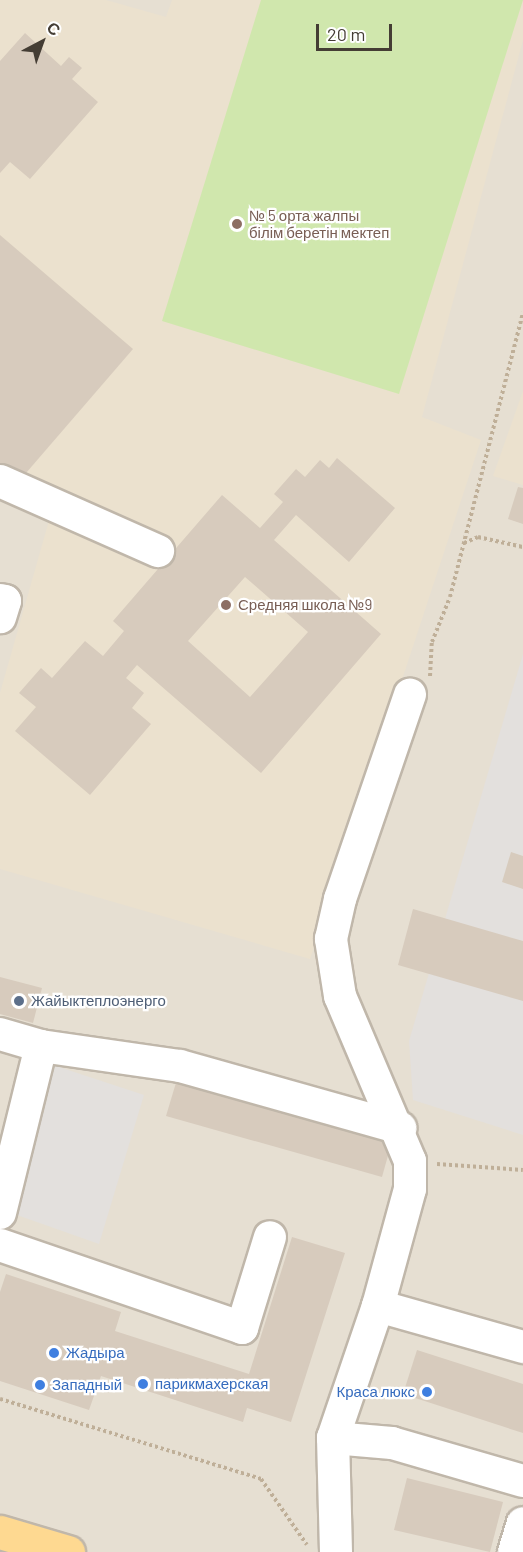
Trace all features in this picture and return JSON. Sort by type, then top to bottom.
[{"type":"main road","points":[[0,1532],[68,1552]]},
{"type":"lane","points":[[0,481],[158,551]]},
{"type":"lane","points":[[0,600],[5,601],[0,617]]},
{"type":"lane","points":[[336,1552],[333,1438],[378,1306],[410,1189],[410,1161],[400,1128],[340,996],[332,939],[340,899],[410,695]]},
{"type":"lane","points":[[0,1034],[41,1046],[180,1066],[400,1128]]},
{"type":"lane","points":[[0,1213],[41,1046]]},
{"type":"lane","points":[[0,1245],[242,1328],[270,1237]]},
{"type":"lane","points":[[378,1306],[523,1347]]},
{"type":"lane","points":[[333,1438],[392,1443],[523,1481]]},
{"type":"lane","points":[[514,1552],[523,1523]]},
{"type":"path","points":[[410,695],[422,693],[429,682],[432,642],[463,543],[523,312]]},
{"type":"path","points":[[463,543],[478,537],[523,547]]},
{"type":"path","points":[[410,1161],[523,1170]]},
{"type":"path","points":[[0,1399],[261,1479],[311,1552]]},
{"type":"shaded area","points":[[0,0],[523,0],[523,1552],[68,1552],[0,1532]]},
{"type":"shaded area","points":[[0,0],[106,0],[166,17],[172,0],[523,0],[523,40],[422,417],[481,440],[310,959],[0,869],[0,693],[50,517],[0,495]]},
{"type":"shaded area","points":[[523,391],[523,485],[493,476]]},
{"type":"shaded area","points":[[523,654],[523,1135],[413,1100],[409,1041]]},
{"type":"shaded area","points":[[47,1063],[144,1095],[99,1244],[0,1209]]},
{"type":"green space","points":[[261,0],[523,0],[399,394],[162,321]]},
{"type":"building","points":[[25,33],[61,66],[69,57],[82,68],[72,79],[98,102],[30,179],[10,162],[0,173],[0,61]]},
{"type":"building","points":[[0,235],[133,349],[20,480],[0,463]]},
{"type":"building","points":[[337,458],[395,508],[349,562],[296,515],[274,540],[381,634],[261,773],[137,665],[126,678],[144,693],[132,708],[151,724],[90,795],[15,731],[36,707],[19,693],[41,668],[52,678],[85,641],[103,656],[124,631],[113,621],[222,495],[260,528],[283,502],[274,494],[296,469],[305,477],[320,460],[329,468]],"holes":[[[245,577],[308,632],[250,697],[188,641]]]},
{"type":"building","points":[[518,487],[523,488],[523,524],[508,519]]},
{"type":"building","points":[[511,852],[523,856],[523,889],[502,882]]},
{"type":"building","points":[[413,909],[523,941],[523,1001],[398,965]]},
{"type":"building","name":"Жайыктеплоэнерго","points":[[0,977],[42,988],[33,1023],[0,1014]]},
{"type":"building","points":[[181,1066],[396,1127],[382,1177],[166,1116]]},
{"type":"building","points":[[292,1237],[345,1253],[291,1422],[247,1408],[243,1422],[101,1376],[89,1410],[0,1381],[0,1292],[6,1274],[121,1312],[115,1331],[249,1374]]},
{"type":"building","points":[[417,1350],[523,1384],[523,1433],[403,1394]]},
{"type":"building","points":[[407,1478],[503,1502],[490,1552],[394,1530]]},
{"type":"place","name":"№ 5 орта жалпы білім беретін мектеп","points":[[237,224]]},
{"type":"place","name":"Средняя школа №9","points":[[226,605]]},
{"type":"place","name":"Жайыктеплоэнерго","points":[[19,1001]]},
{"type":"place","name":"Жадыра","points":[[54,1353]]},
{"type":"place","name":"парикмахерская","points":[[143,1384]]},
{"type":"place","name":"Западный","points":[[40,1385]]},
{"type":"place","name":"Краса люкс","points":[[427,1392]]}]
